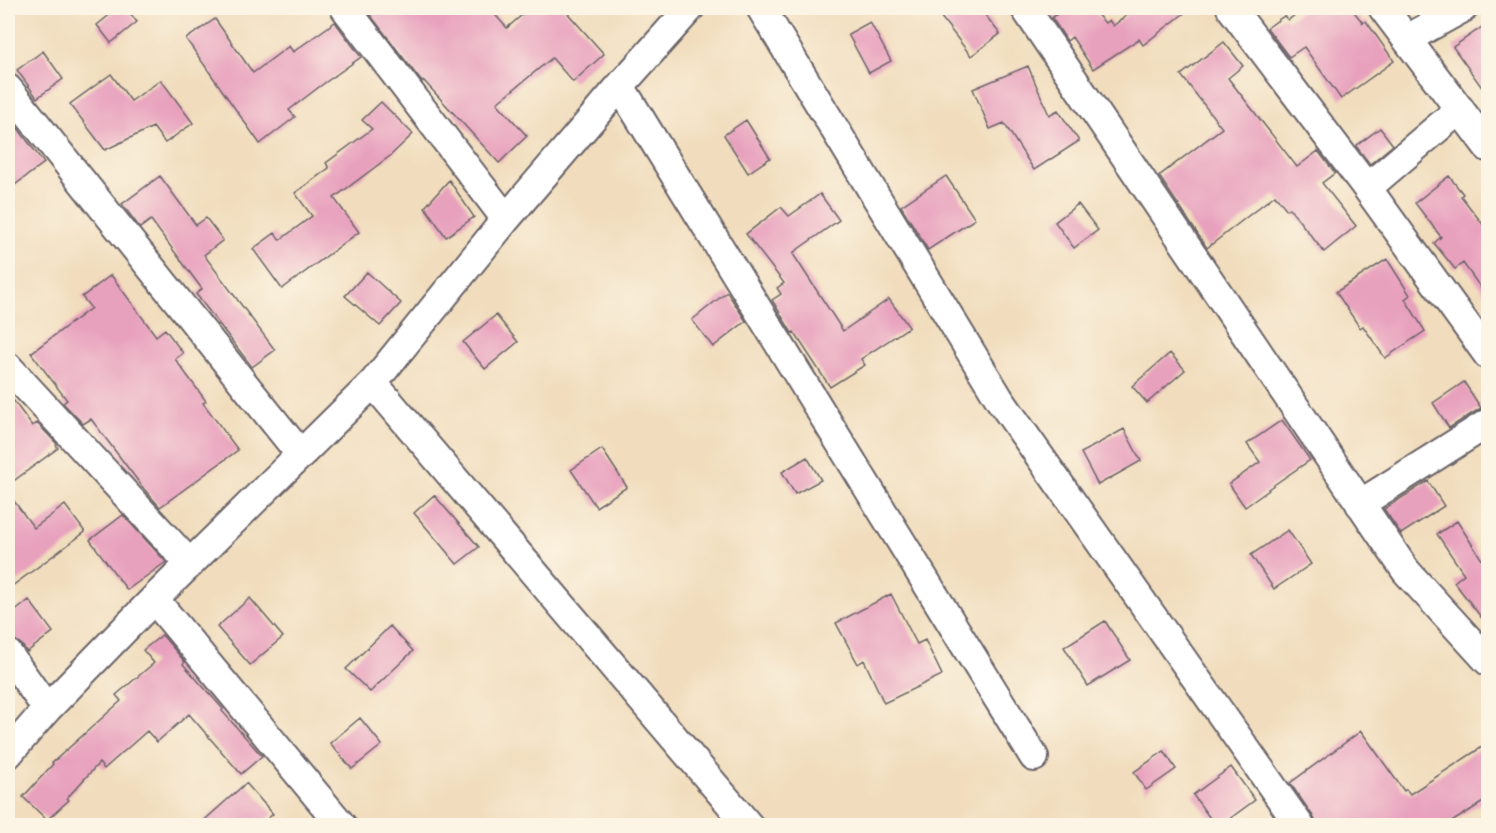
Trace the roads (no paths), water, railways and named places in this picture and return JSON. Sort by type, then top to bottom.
[{"type":"street","points":[[345,8],[507,219]]},
{"type":"street","points":[[8,754],[46,709],[154,598],[373,383],[507,219],[690,8]]},
{"type":"street","points":[[761,8],[1000,400],[1300,825]]},
{"type":"street","points":[[1025,8],[1406,571],[1488,661]]},
{"type":"street","points":[[1231,8],[1367,188],[1488,355]]},
{"type":"street","points":[[1383,8],[1488,147]]},
{"type":"street","points":[[1407,39],[1463,8]]},
{"type":"street","points":[[620,86],[1034,757]]},
{"type":"street","points":[[8,89],[301,455]]},
{"type":"street","points":[[1367,188],[1460,109]]},
{"type":"street","points":[[8,367],[190,564]]},
{"type":"street","points":[[373,383],[749,825]]},
{"type":"street","points":[[1360,504],[1488,423]]},
{"type":"street","points":[[154,598],[342,825]]},
{"type":"street","points":[[8,654],[46,709]]}]
